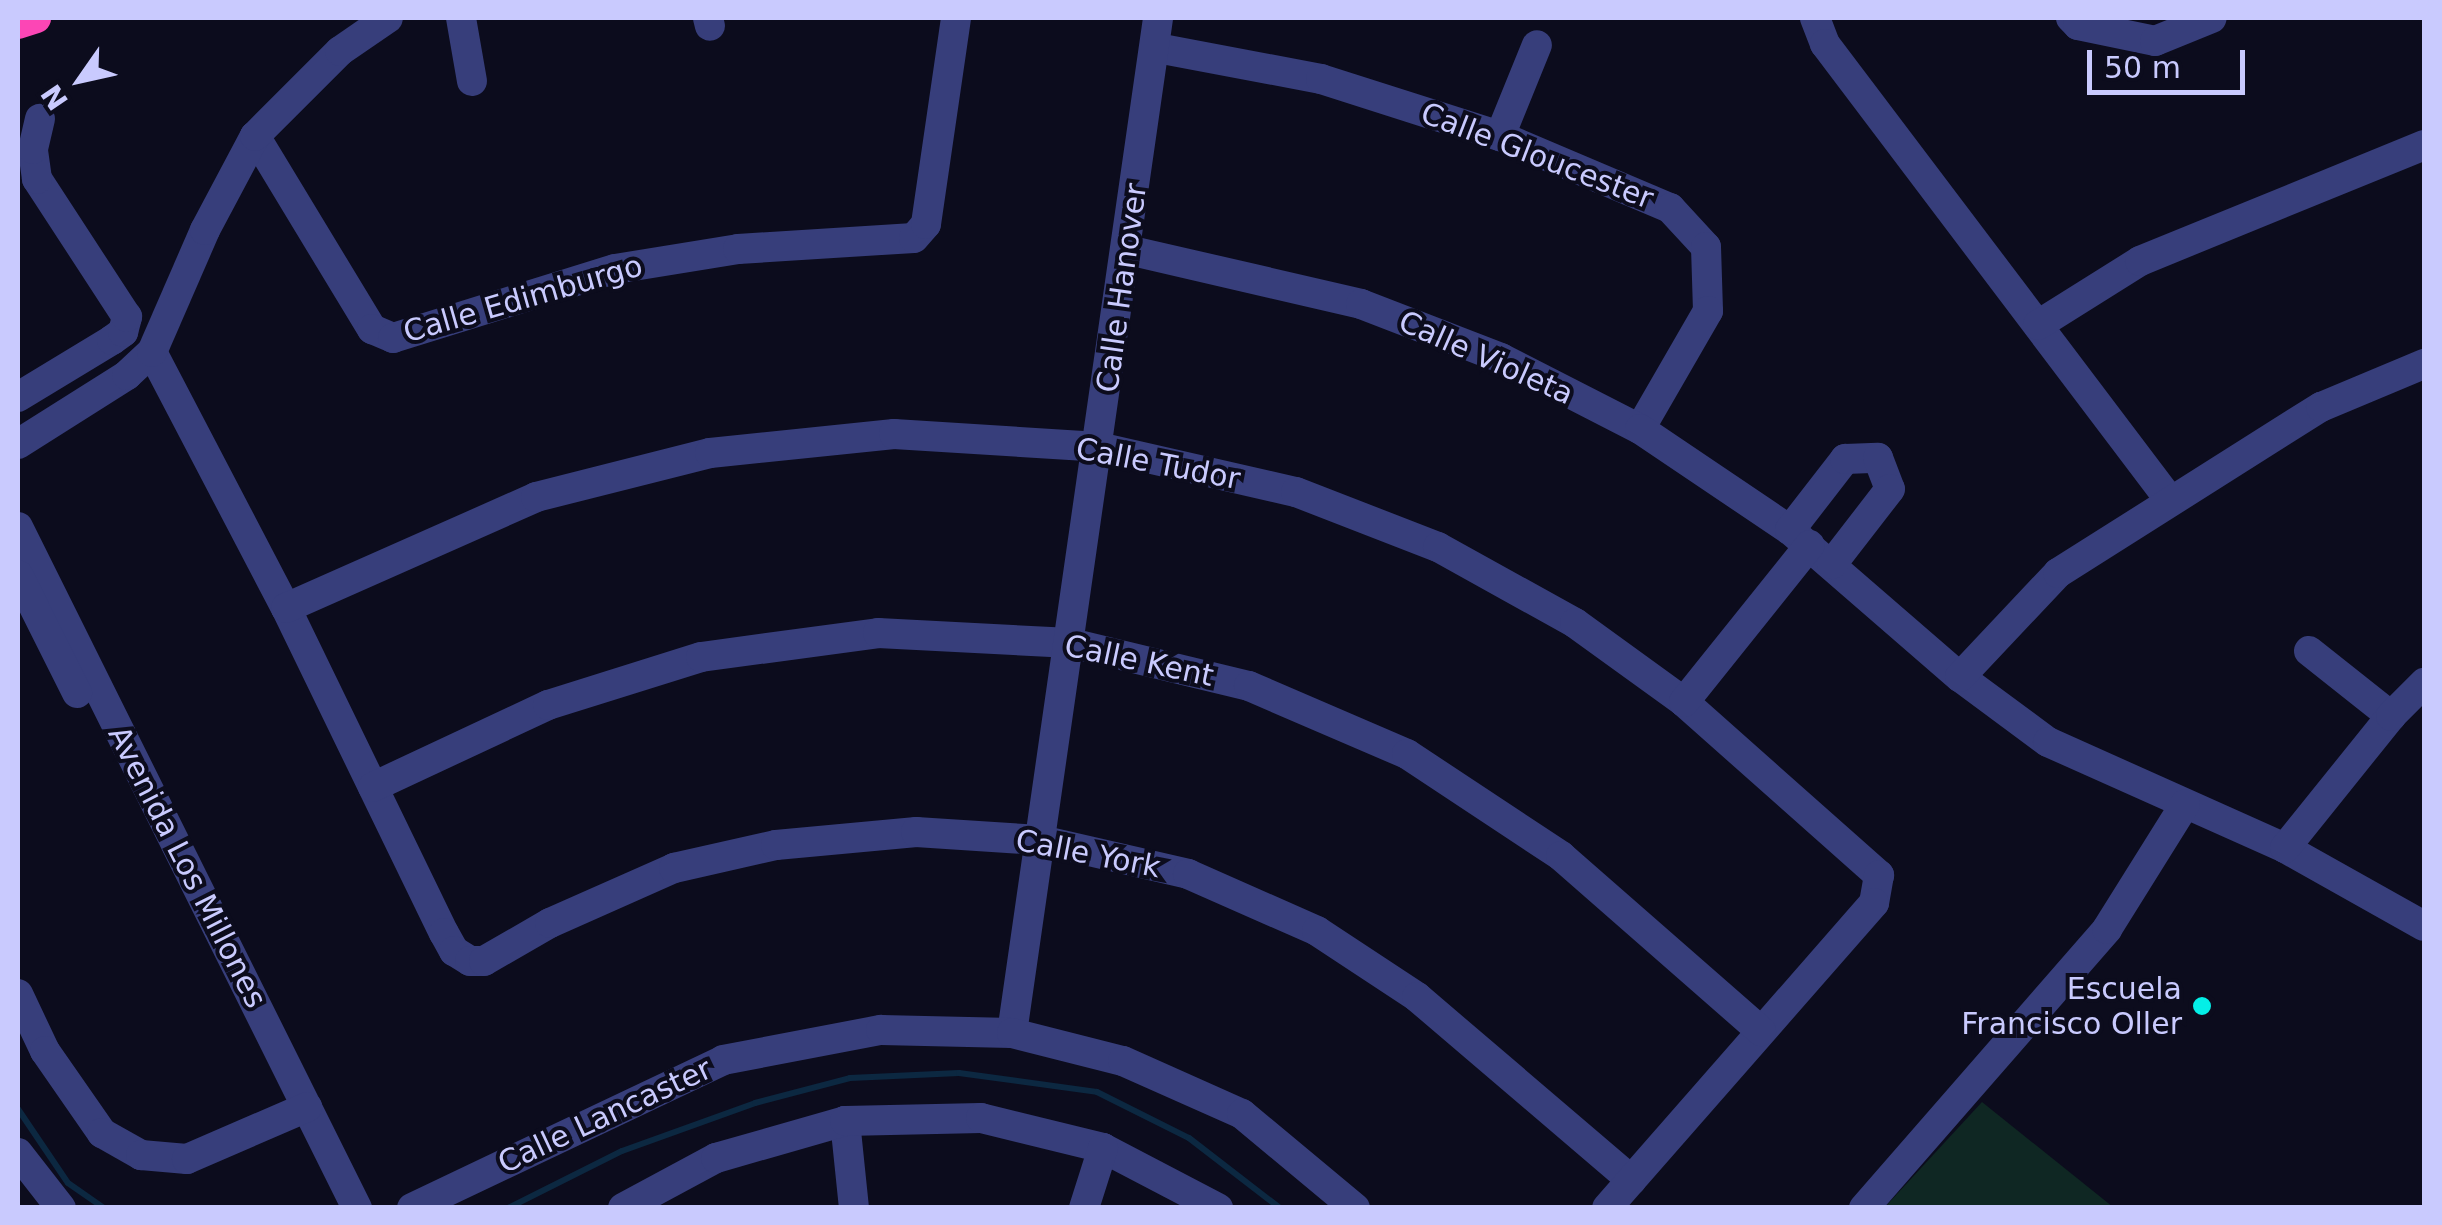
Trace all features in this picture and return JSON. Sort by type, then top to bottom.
[{"type":"highway","points":[[18,24],[36,18]]},
{"type":"street","points":[[18,444],[127,376],[152,352],[206,230],[256,136],[340,51],[388,18]]},
{"type":"street","points":[[461,18],[472,81]]},
{"type":"street","name":"Calle Edimburgo","points":[[256,136],[372,329],[393,338],[616,268],[738,249],[914,238],[926,224],[956,18]]},
{"type":"street","points":[[1815,18],[1825,44],[2168,499]]},
{"type":"street","points":[[2071,18],[2078,25],[2156,41],[2212,18]]},
{"type":"street","name":"Calle Gloucester","points":[[1158,33],[1321,78],[1500,136],[1670,208],[1706,247],[1708,311],[1640,429]]},
{"type":"street","name":"Calle Hanover","points":[[1012,1033],[1158,33]]},
{"type":"street","points":[[1500,136],[1537,45]]},
{"type":"street","points":[[18,397],[123,332],[128,317],[37,179],[33,149],[40,120]]},
{"type":"street","points":[[2038,325],[2140,261],[2424,145]]},
{"type":"street","name":"Calle Violeta","points":[[1128,250],[1361,304],[1501,358],[1640,429],[1810,546],[1960,677],[2048,742],[2285,848],[2424,926]]},
{"type":"street","points":[[152,352],[374,787]]},
{"type":"street","points":[[1960,677],[2058,573],[2168,499],[2321,407],[2424,364]]},
{"type":"street","name":"Calle Tudor","points":[[286,608],[536,497],[710,453],[894,434],[1099,448],[1296,492],[1438,547],[1575,623],[1684,702],[1878,875],[1874,904],[1761,1031]]},
{"type":"street","name":"Avenida Los Millones","points":[[18,527],[298,1111],[336,1208]]},
{"type":"street","points":[[1684,702],[1810,546]]},
{"type":"street","name":"Avenida Los Millones","points":[[18,575],[298,1111],[357,1208]]},
{"type":"street","name":"Calle Kent","points":[[374,787],[548,705],[701,657],[878,634],[1071,643],[1249,686],[1406,754],[1561,856],[1761,1031]]},
{"type":"street","points":[[2309,650],[2391,716]]},
{"type":"street","points":[[2285,848],[2391,716],[2424,683]]},
{"type":"street","name":"Calle York","points":[[374,787],[454,951],[470,961],[484,961],[550,923],[674,868],[776,844],[916,832],[1041,840],[1188,874],[1318,932],[1417,997],[1630,1180]]},
{"type":"street","points":[[1864,1208],[2107,930],[2185,804]]},
{"type":"street","points":[[18,994],[45,1051],[102,1133],[141,1155],[188,1159],[298,1111]]},
{"type":"street","name":"Calle Lancaster","points":[[412,1208],[723,1060],[881,1030],[1012,1033],[1123,1061],[1242,1114],[1355,1208]]},
{"type":"street","points":[[1607,1208],[1761,1031]]},
{"type":"street","points":[[623,1208],[716,1158],[845,1121],[982,1118],[1104,1148],[1218,1208]]},
{"type":"street","points":[[845,1121],[854,1208]]},
{"type":"street","points":[[1084,1208],[1104,1148]]},
{"type":"street","points":[[18,1153],[61,1208]]},
{"type":"green space","points":[[1982,1102],[2113,1207],[1885,1207]]},
{"type":"waterway","points":[[508,1208],[622,1151],[755,1103],[850,1078],[959,1073],[1097,1092],[1189,1138],[1280,1208]]},
{"type":"waterway","points":[[18,1109],[68,1183],[104,1208]]},
{"type":"place","name":"Escuela Francisco Oller","points":[[2202,1006]]}]
